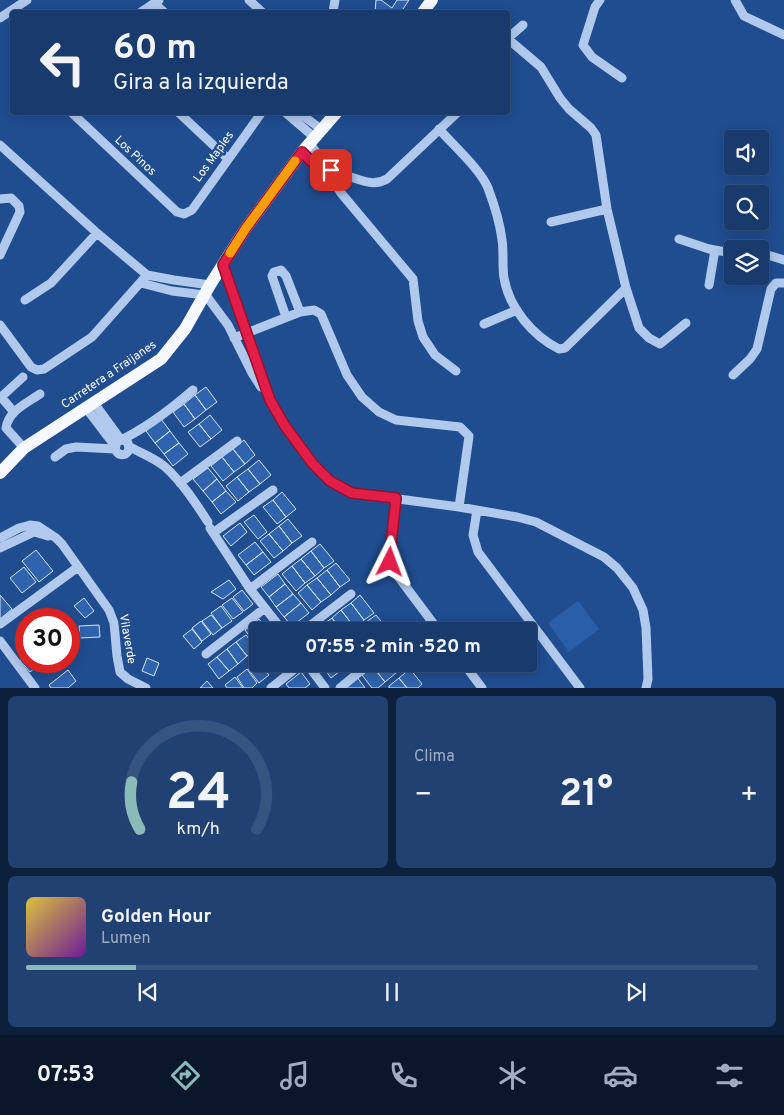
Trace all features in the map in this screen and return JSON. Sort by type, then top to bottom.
[{"type":"main road","points":[[424,10],[432,0]]},
{"type":"main road","name":"Carretera a Fraijanes","points":[[0,473],[24,448],[161,359],[185,330],[246,228],[311,140],[334,115]]},
{"type":"street","points":[[12,10],[27,0]]},
{"type":"street","points":[[249,0],[260,10]]},
{"type":"street","points":[[600,0],[583,45],[592,57],[622,78]]},
{"type":"street","points":[[143,10],[157,2]]},
{"type":"street","points":[[738,2],[744,16],[784,35]]},
{"type":"street","points":[[510,37],[523,25]]},
{"type":"street","points":[[510,41],[541,67],[560,98],[596,135],[607,209],[626,288],[640,328],[649,338],[660,344],[686,322]]},
{"type":"street","name":"Los Pinos","points":[[74,115],[177,212],[184,214]]},
{"type":"street","points":[[181,115],[228,159]]},
{"type":"street","name":"Los Maples","points":[[184,214],[192,210],[260,115]]},
{"type":"street","points":[[288,115],[311,140]]},
{"type":"street","points":[[299,115],[326,176],[342,175],[369,183],[380,183],[387,179],[455,115]]},
{"type":"street","points":[[439,129],[484,179],[502,238],[504,277],[517,310],[532,329],[559,349],[565,348],[626,288]]},
{"type":"street","points":[[0,145],[97,233],[147,275],[174,280],[207,291],[228,324],[252,373],[285,426],[308,457],[330,481],[352,493],[460,507],[536,522],[604,557],[617,568],[633,588],[643,610],[646,628],[648,679],[646,688]]},
{"type":"street","points":[[331,175],[341,193],[413,278],[418,321],[423,337],[435,354],[456,371]]},
{"type":"street","points":[[0,199],[11,198],[19,206],[20,212],[0,255]]},
{"type":"street","points":[[551,222],[607,209]]},
{"type":"street","points":[[26,300],[50,283],[97,233]]},
{"type":"street","points":[[679,239],[724,252]]},
{"type":"street","points":[[709,284],[715,250]]},
{"type":"street","points":[[769,256],[784,260]]},
{"type":"street","points":[[223,265],[270,400]]},
{"type":"street","points":[[286,317],[272,276],[274,272],[282,270],[286,276],[300,312]]},
{"type":"street","points":[[0,325],[31,367],[37,370],[44,369],[92,338],[147,275]]},
{"type":"street","points":[[141,283],[172,291],[207,291]]},
{"type":"street","points":[[733,375],[750,360],[757,349],[770,289],[776,283],[784,283]]},
{"type":"street","points":[[234,338],[300,312],[314,310],[321,314],[348,375],[362,397],[379,412],[396,420],[460,428],[469,436],[460,507]]},
{"type":"street","points":[[484,324],[517,310]]},
{"type":"street","points":[[14,412],[1,397],[23,376]]},
{"type":"street","points":[[55,456],[66,449],[76,447],[100,447],[121,444],[193,390]]},
{"type":"street","points":[[24,448],[6,428],[7,420],[14,412],[40,394]]},
{"type":"street","points":[[90,406],[121,444],[145,454],[163,466],[180,483],[250,589],[276,622]]},
{"type":"street","points":[[180,483],[237,441]]},
{"type":"street","points":[[210,528],[273,490]]},
{"type":"street","points":[[396,498],[390,562],[394,571],[432,622]]},
{"type":"street","points":[[477,510],[473,535],[478,552],[580,688]]},
{"type":"street","points":[[0,538],[19,528],[30,525],[38,526],[56,538]]},
{"type":"street","points":[[0,548],[34,532],[56,538]]},
{"type":"street","name":"Vilaverde","points":[[56,538],[109,610],[114,623],[120,672],[128,679],[146,688]]},
{"type":"street","points":[[250,589],[312,542]]},
{"type":"street","points":[[0,624],[78,567]]},
{"type":"street","points":[[315,622],[351,594]]},
{"type":"street","points":[[206,654],[265,608]]},
{"type":"street","points":[[0,641],[35,688]]},
{"type":"street","points":[[271,688],[291,672]]},
{"type":"street","points":[[314,672],[325,688]]},
{"type":"street","points":[[340,688],[359,672]]},
{"type":"street","points":[[470,672],[482,688]]},
{"type":"shaded area","points":[[578,601],[599,629],[569,652],[548,623]]},
{"type":"building","points":[[376,0],[381,0],[392,8],[397,0],[409,0],[402,10],[375,10]]},
{"type":"building","points":[[206,387],[217,402],[206,410],[195,395]]},
{"type":"building","points":[[195,395],[206,410],[195,419],[184,404]]},
{"type":"building","points":[[184,404],[195,419],[184,427],[173,412]]},
{"type":"building","points":[[210,415],[222,430],[211,439],[199,424]]},
{"type":"building","points":[[161,419],[170,431],[155,443],[146,431]]},
{"type":"building","points":[[199,424],[211,439],[200,447],[188,432]]},
{"type":"building","points":[[170,431],[179,443],[164,454],[155,443]]},
{"type":"building","points":[[244,440],[255,455],[245,464],[233,449]]},
{"type":"building","points":[[179,443],[188,454],[173,466],[164,454]]},
{"type":"building","points":[[233,449],[245,464],[234,472],[222,457]]},
{"type":"building","points":[[222,457],[234,472],[223,481],[211,466]]},
{"type":"building","points":[[259,460],[271,475],[260,484],[248,469]]},
{"type":"building","points":[[208,468],[217,479],[203,491],[193,479]]},
{"type":"building","points":[[248,469],[260,484],[249,492],[237,477]]},
{"type":"building","points":[[237,477],[249,492],[238,501],[226,486]]},
{"type":"building","points":[[217,479],[226,491],[212,502],[203,491]]},
{"type":"building","points":[[226,491],[236,502],[221,514],[212,502]]},
{"type":"building","points":[[282,492],[296,509],[286,517],[273,500]]},
{"type":"building","points":[[273,500],[286,517],[277,524],[263,507]]},
{"type":"building","points":[[254,515],[267,532],[258,539],[244,522]]},
{"type":"building","points":[[288,519],[302,536],[292,543],[279,526]]},
{"type":"building","points":[[240,523],[247,532],[231,546],[223,536]]},
{"type":"building","points":[[279,526],[292,543],[283,551],[269,534]]},
{"type":"building","points":[[269,534],[283,551],[274,558],[260,541]]},
{"type":"building","points":[[255,542],[263,552],[246,565],[238,555]]},
{"type":"building","points":[[320,544],[334,561],[324,568],[311,551]]},
{"type":"building","points":[[36,550],[53,571],[39,582],[22,561]]},
{"type":"building","points":[[311,551],[324,568],[315,576],[301,559]]},
{"type":"building","points":[[263,552],[271,562],[254,575],[246,565]]},
{"type":"building","points":[[301,559],[315,576],[305,583],[292,566]]},
{"type":"building","points":[[336,563],[350,580],[340,587],[327,570]]},
{"type":"building","points":[[292,566],[305,583],[296,591],[282,574]]},
{"type":"building","points":[[24,567],[36,582],[22,593],[10,578]]},
{"type":"building","points":[[327,570],[340,587],[331,595],[317,578]]},
{"type":"building","points":[[278,574],[285,584],[269,597],[261,587]]},
{"type":"building","points":[[317,578],[331,595],[321,602],[307,585]]},
{"type":"building","points":[[229,580],[236,589],[223,599],[211,592]]},
{"type":"building","points":[[285,584],[293,594],[276,607],[269,597]]},
{"type":"building","points":[[307,585],[321,602],[312,610],[298,593]]},
{"type":"building","points":[[242,590],[253,604],[244,611],[233,597]]},
{"type":"building","points":[[293,594],[301,603],[284,617],[276,607]]},
{"type":"building","points":[[0,595],[12,609],[0,619]]},
{"type":"building","points":[[360,595],[374,613],[364,620],[351,603]]},
{"type":"building","points":[[84,598],[94,611],[85,618],[80,613],[80,608],[74,606]]},
{"type":"building","points":[[232,598],[243,612],[233,619],[222,605]]},
{"type":"building","points":[[301,603],[309,613],[297,622],[288,622],[284,617]]},
{"type":"building","points":[[351,603],[364,620],[362,622],[350,622],[341,610]]},
{"type":"building","points":[[221,606],[232,621],[222,628],[211,613]]},
{"type":"building","points":[[341,610],[350,622],[335,622],[332,618]]},
{"type":"building","points":[[211,615],[222,628],[213,635],[202,621]]},
{"type":"building","points":[[376,615],[382,622],[366,622]]},
{"type":"building","points":[[332,618],[335,622],[326,622]]},
{"type":"building","points":[[201,621],[211,634],[202,641],[192,628]]},
{"type":"building","points":[[99,625],[100,637],[80,638],[80,626]]},
{"type":"building","points":[[249,627],[249,636],[245,630]]},
{"type":"building","points":[[192,629],[202,642],[194,649],[183,636]]},
{"type":"building","points":[[246,635],[249,639],[249,655],[247,656],[236,642]]},
{"type":"building","points":[[236,642],[247,656],[238,664],[227,649]]},
{"type":"building","points":[[227,649],[238,664],[229,671],[217,657]]},
{"type":"building","points":[[217,657],[229,671],[219,679],[208,664]]},
{"type":"building","points":[[147,658],[159,663],[154,676],[142,671]]},
{"type":"building","points":[[247,669],[257,683],[252,688],[244,688],[237,677]]},
{"type":"building","points":[[250,672],[266,672],[269,675],[259,683]]},
{"type":"building","points":[[301,672],[310,684],[305,688],[289,688],[286,684]]},
{"type":"building","points":[[327,672],[339,672],[331,678]]},
{"type":"building","points":[[366,672],[377,672],[385,682],[378,688],[372,688],[362,675]]},
{"type":"building","points":[[377,672],[395,672],[396,673],[385,682]]},
{"type":"building","points":[[406,672],[412,672],[422,684],[418,688],[407,688],[399,678]]},
{"type":"building","points":[[64,673],[70,673],[76,681],[68,688],[51,688],[49,685]]},
{"type":"building","points":[[235,677],[243,688],[227,688],[225,685]]},
{"type":"building","points":[[357,677],[365,688],[343,688]]},
{"type":"building","points":[[399,678],[407,688],[389,688],[389,686]]},
{"type":"building","points":[[207,681],[213,688],[200,688]]},
{"type":"slow traffic","points":[[230,253],[295,161]]},
{"type":"route","points":[[331,170],[331,175],[326,176],[302,152],[246,228],[223,265],[270,400],[285,426],[313,464],[330,481],[352,493],[396,498],[390,562]]}]
